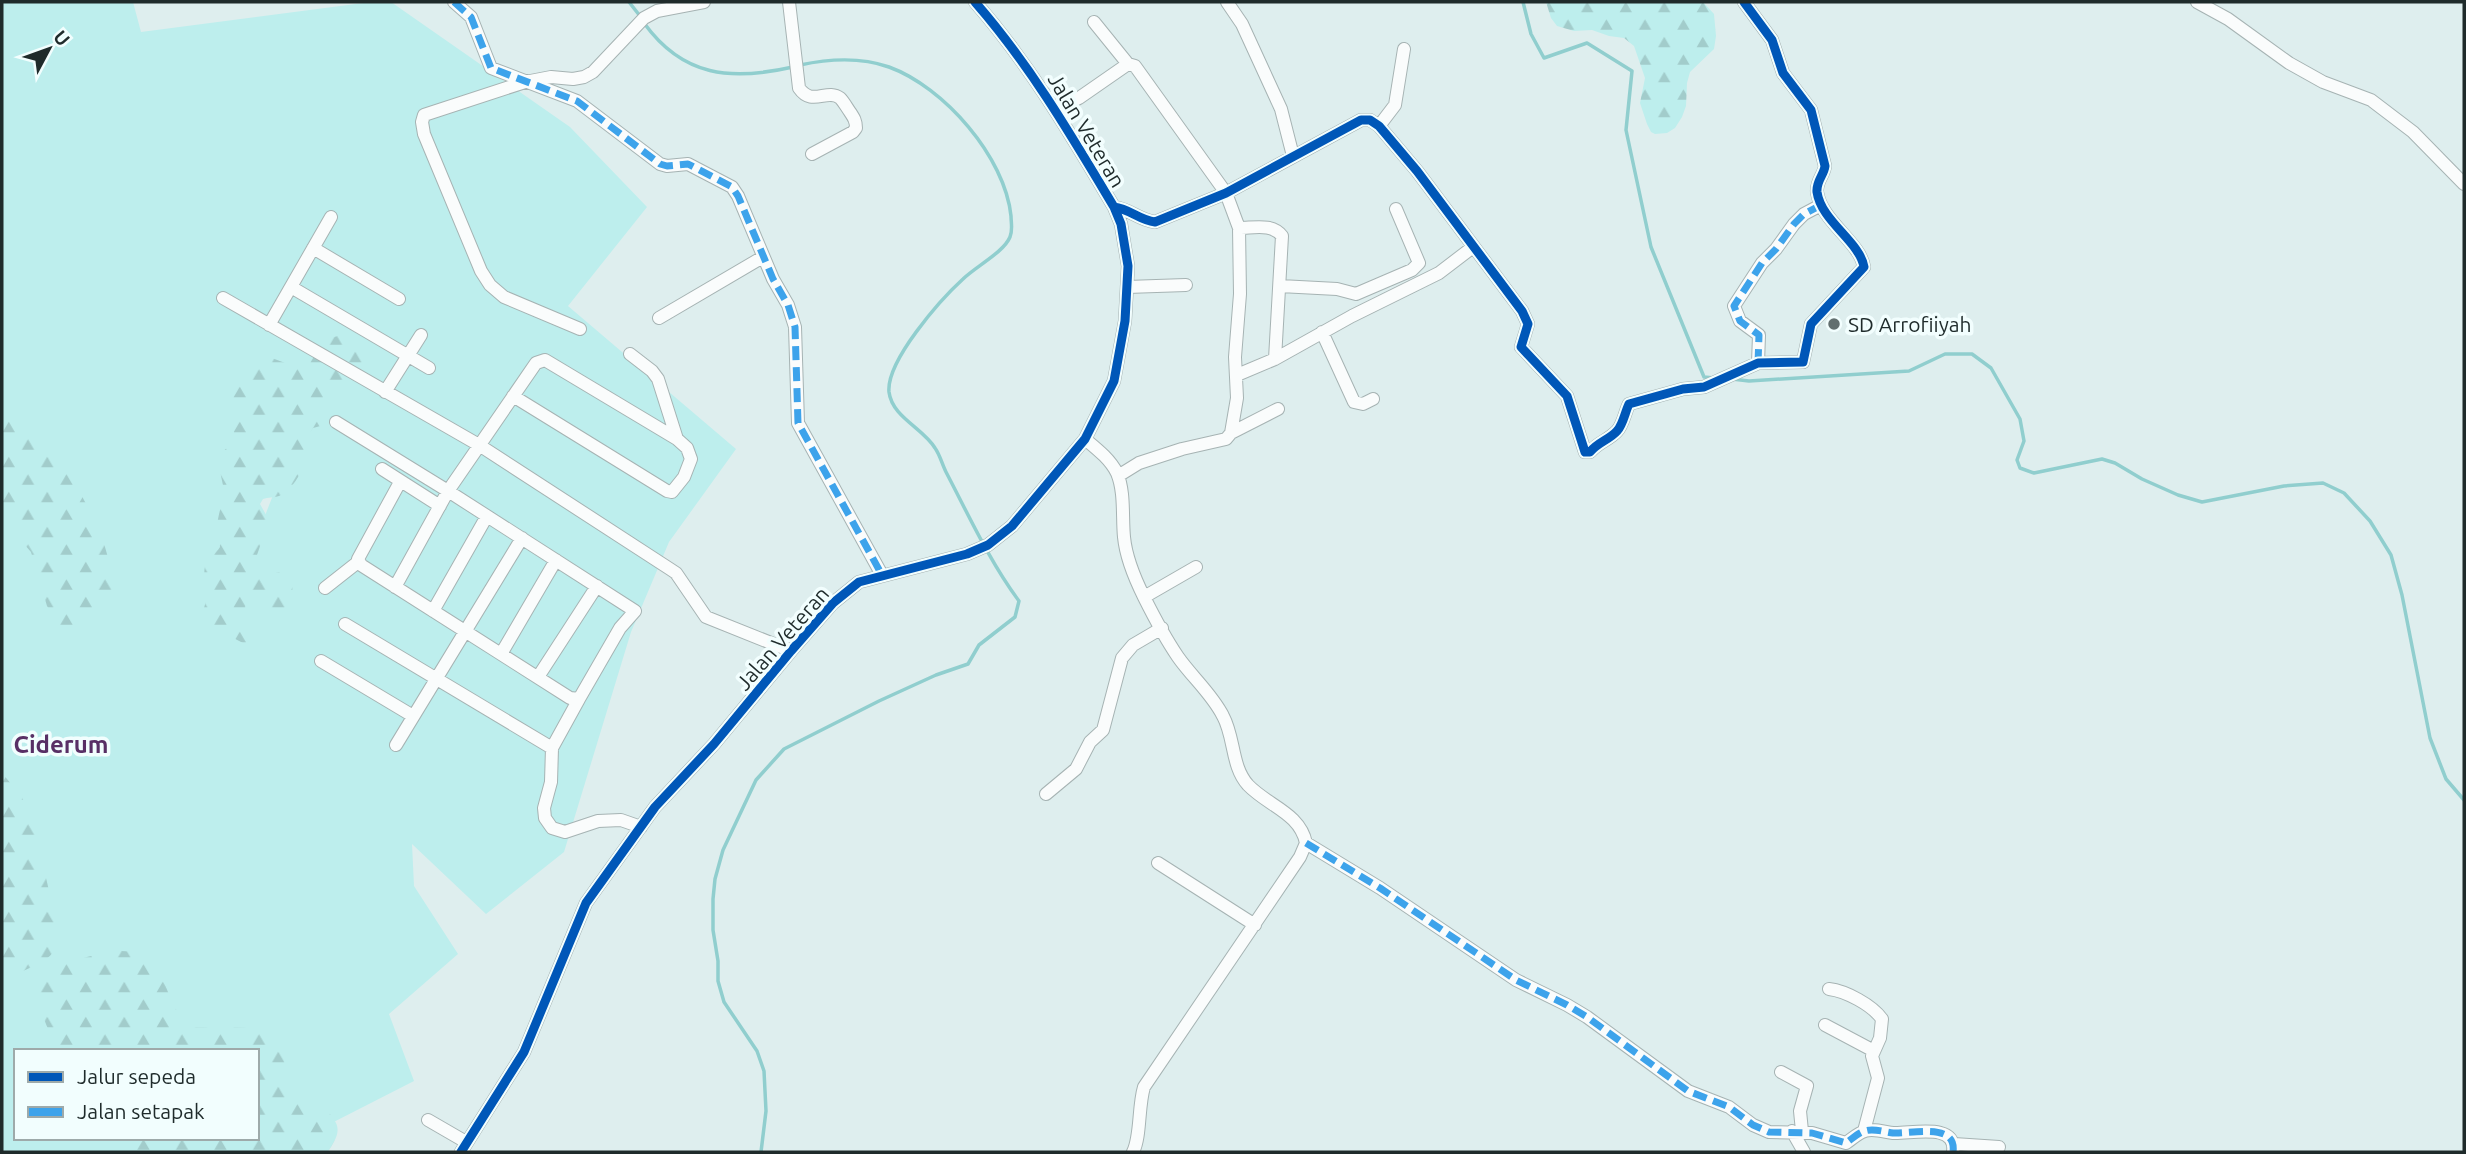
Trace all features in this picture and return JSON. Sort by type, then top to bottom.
[{"type":"street","points":[[454,2],[471,17],[491,68],[577,101],[660,164],[688,164],[732,187],[773,279],[788,305],[795,327],[798,423],[882,575]]},
{"type":"street","points":[[580,329],[503,297],[490,285],[481,271],[425,134],[422,122],[424,115],[525,82],[551,77],[584,77],[593,72],[644,18],[657,11],[704,2]]},
{"type":"street","points":[[789,2],[799,88],[810,98],[834,95],[839,97],[856,122],[853,132],[812,154]]},
{"type":"street","name":"Jalan Veteran","points":[[464,1147],[524,1052],[579,914],[655,807],[714,744],[791,651],[848,590],[859,582],[882,575],[967,554],[988,545],[1012,526],[1085,439],[1114,381],[1125,321],[1128,266],[1121,224],[1114,207],[1026,64],[975,2]]},
{"type":"street","points":[[1227,2],[1242,24],[1281,109],[1293,156]]},
{"type":"street","points":[[1114,207],[1125,208],[1143,219],[1155,222],[1226,192],[1361,120],[1370,120],[1379,126],[1418,171],[1527,319],[1521,347],[1567,396],[1585,452],[1590,452],[1597,443],[1609,438],[1620,428],[1629,404],[1683,388],[1704,387],[1758,363],[1803,362],[1811,324],[1864,267],[1860,257],[1821,205],[1817,188],[1825,166],[1811,110],[1783,73],[1772,40],[1744,2]]},
{"type":"street","points":[[2197,2],[2228,19],[2289,63],[2323,82],[2371,100],[2413,132],[2464,184]]},
{"type":"street","points":[[1094,22],[1128,64],[1142,72],[1226,192],[1240,228],[1237,398],[1231,432],[1226,439],[1219,442],[1182,449],[1139,463],[1118,477]]},
{"type":"street","points":[[1379,126],[1395,105],[1404,49]]},
{"type":"street","points":[[1056,110],[1079,99],[1128,64]]},
{"type":"street","points":[[1758,363],[1759,335],[1740,321],[1734,306],[1762,263],[1798,219],[1821,205]]},
{"type":"street","points":[[1280,286],[1337,289],[1356,293],[1412,270],[1419,263],[1396,209]]},
{"type":"street","points":[[269,325],[331,217]]},
{"type":"street","points":[[1240,228],[1271,227],[1279,232],[1283,242],[1276,359]]},
{"type":"street","points":[[1237,375],[1276,359],[1322,332],[1439,273],[1473,247]]},
{"type":"street","points":[[313,248],[399,299]]},
{"type":"street","points":[[659,317],[763,257]]},
{"type":"street","points":[[1127,287],[1186,285]]},
{"type":"street","points":[[291,287],[429,368]]},
{"type":"street","points":[[223,298],[479,445],[676,573],[706,617],[791,651]]},
{"type":"street","points":[[1322,332],[1354,402],[1363,404],[1373,399]]},
{"type":"street","points":[[386,392],[421,335]]},
{"type":"street","points":[[630,354],[658,379],[677,439]]},
{"type":"street","points":[[395,587],[448,491],[479,445],[513,396],[536,363],[545,360],[677,439],[690,454],[690,466],[675,490],[667,491],[513,396]]},
{"type":"street","points":[[1231,432],[1278,409]]},
{"type":"street","points":[[335,422],[635,611],[620,628],[552,748],[551,782],[544,808],[547,822],[552,828],[565,832],[598,821],[613,821],[618,828],[637,831]]},
{"type":"street","points":[[1085,439],[1100,451],[1113,466],[1118,477],[1125,546],[1129,564],[1144,597],[1177,656],[1221,712],[1242,776],[1259,794],[1292,817],[1300,826],[1306,843],[1380,888],[1516,980],[1587,1017],[1678,1085],[1729,1107],[1762,1130],[1777,1133],[1797,1131],[1846,1143],[1864,1131],[1934,1131],[1949,1136],[1954,1148],[1999,1147]]},
{"type":"street","points":[[382,470],[440,506]]},
{"type":"street","points":[[325,588],[358,562],[400,482]]},
{"type":"street","points":[[433,611],[487,516]]},
{"type":"street","points":[[396,744],[522,538]]},
{"type":"street","points":[[500,654],[556,560]]},
{"type":"street","points":[[358,562],[570,698],[579,699]]},
{"type":"street","points":[[1144,597],[1196,567]]},
{"type":"street","points":[[538,677],[597,586]]},
{"type":"street","points":[[345,624],[552,748]]},
{"type":"street","points":[[1046,794],[1076,769],[1090,742],[1103,730],[1126,650],[1162,628]]},
{"type":"street","points":[[321,661],[413,716]]},
{"type":"street","points":[[1133,1152],[1138,1138],[1144,1087],[1255,925],[1300,857],[1306,843]]},
{"type":"street","points":[[1158,863],[1255,925]]},
{"type":"street","points":[[1829,989],[1844,993],[1879,1015],[1883,1026],[1874,1051],[1873,1060],[1878,1078],[1864,1131]]},
{"type":"street","points":[[1825,1025],[1874,1051]]},
{"type":"street","points":[[1782,1072],[1807,1086],[1797,1131],[1804,1152]]},
{"type":"street","points":[[428,1120],[464,1147]]},
{"type":"green space","points":[[2,2],[133,2],[141,32],[371,2],[391,2],[570,127],[647,207],[568,306],[736,449],[669,542],[631,632],[564,852],[486,914],[412,844],[414,886],[458,954],[389,1014],[414,1081],[316,1131],[259,1054],[259,1049],[14,1049],[14,1140],[138,1140],[133,1152],[2,1152]],"holes":[[[266,388],[303,418],[254,544]]]},
{"type":"green space","points":[[1546,2],[1703,2],[1714,14],[1714,49],[1690,72],[1686,106],[1675,128],[1667,133],[1655,134],[1647,124],[1640,103],[1645,78],[1634,46],[1624,38],[1592,30],[1574,31],[1557,26],[1551,18]]},
{"type":"green space","points":[[345,335],[356,345],[361,355],[363,369],[360,378],[334,405],[329,413],[328,424],[313,428],[310,432],[304,465],[292,486],[279,496],[263,499],[260,504],[269,520],[257,555],[256,568],[265,576],[279,572],[292,583],[293,601],[289,614],[275,622],[248,602],[245,607],[251,620],[252,640],[243,643],[216,629],[204,608],[205,566],[220,547],[217,524],[224,490],[217,457],[230,445],[234,433],[227,401],[239,373],[252,356],[261,354],[288,364],[328,339]]},
{"type":"green space","points":[[2,407],[32,427],[52,450],[80,493],[104,543],[112,590],[107,609],[100,618],[70,639],[47,606],[31,552],[16,535],[2,508]]},
{"type":"green space","points":[[2,773],[22,797],[34,827],[59,933],[58,942],[51,955],[12,977],[2,986]]},
{"type":"green space","points":[[121,951],[139,953],[150,959],[158,968],[180,1015],[192,1027],[261,1029],[273,1036],[280,1046],[287,1072],[294,1085],[326,1110],[336,1123],[337,1135],[328,1152],[112,1152],[112,1140],[259,1140],[259,1049],[58,1049],[41,1009],[39,994],[42,983],[48,974],[59,967]]},
{"type":"waterway","points":[[629,2],[640,16]]},
{"type":"waterway","points":[[1523,2],[1531,34],[1544,58],[1587,43],[1632,71],[1626,130],[1651,247],[1704,377],[1714,378]]},
{"type":"waterway","points":[[644,23],[675,55],[710,70],[749,74],[793,67]]},
{"type":"waterway","points":[[761,1152],[766,1111],[764,1071],[757,1051],[724,1002],[718,981],[713,899],[723,850],[756,780],[784,749],[879,701],[936,675],[968,664],[979,645],[1015,617],[1019,601],[980,538],[937,451],[896,408],[889,392],[890,379],[896,364],[929,315],[968,274],[1007,243],[1012,229],[1006,193],[984,148],[968,127],[950,107],[910,77],[889,67],[856,60],[800,65]]},
{"type":"waterway","points":[[1732,379],[1749,381],[1909,371],[1945,354],[1972,354],[1991,368],[2020,419],[2024,441],[2017,460],[2020,468],[2034,473],[2102,459],[2178,495],[2202,502],[2284,486],[2323,483],[2344,493],[2370,521],[2391,555],[2402,595],[2430,738],[2446,779],[2464,800]]},
{"type":"marked path","points":[[454,2],[471,17],[491,68],[577,101],[660,164],[688,164],[732,187],[773,279],[788,305],[795,327],[798,423],[882,575]]},
{"type":"marked path","points":[[1758,363],[1759,335],[1740,321],[1734,306],[1762,263],[1794,224],[1804,214],[1821,205]]},
{"type":"marked path","points":[[1306,843],[1380,888],[1516,980],[1587,1017],[1688,1091],[1729,1107],[1753,1125],[1769,1132],[1812,1133],[1846,1143],[1868,1130],[1941,1133],[1952,1143],[1953,1152]]},
{"type":"cycle path","points":[[461,1152],[524,1052],[586,903],[655,807],[714,744],[833,603],[859,582],[967,554],[988,545],[1012,526],[1085,439],[1114,381],[1125,321],[1128,266],[1121,224],[1114,207],[1049,101],[1014,50],[975,2]]},
{"type":"cycle path","points":[[1114,207],[1155,222],[1226,193],[1361,120],[1370,120],[1379,126],[1417,171],[1522,311],[1528,324],[1521,347],[1567,396],[1585,452],[1590,452],[1617,431],[1629,404],[1683,389],[1704,387],[1758,363],[1803,362],[1811,324],[1864,267],[1856,249],[1820,203],[1817,188],[1825,166],[1811,110],[1783,73],[1772,40],[1744,2]]},
{"type":"place","name":"SD Arrofiiyah","points":[[1834,324]]},
{"type":"district","name":"Ciderum","points":[[61,744]]}]
